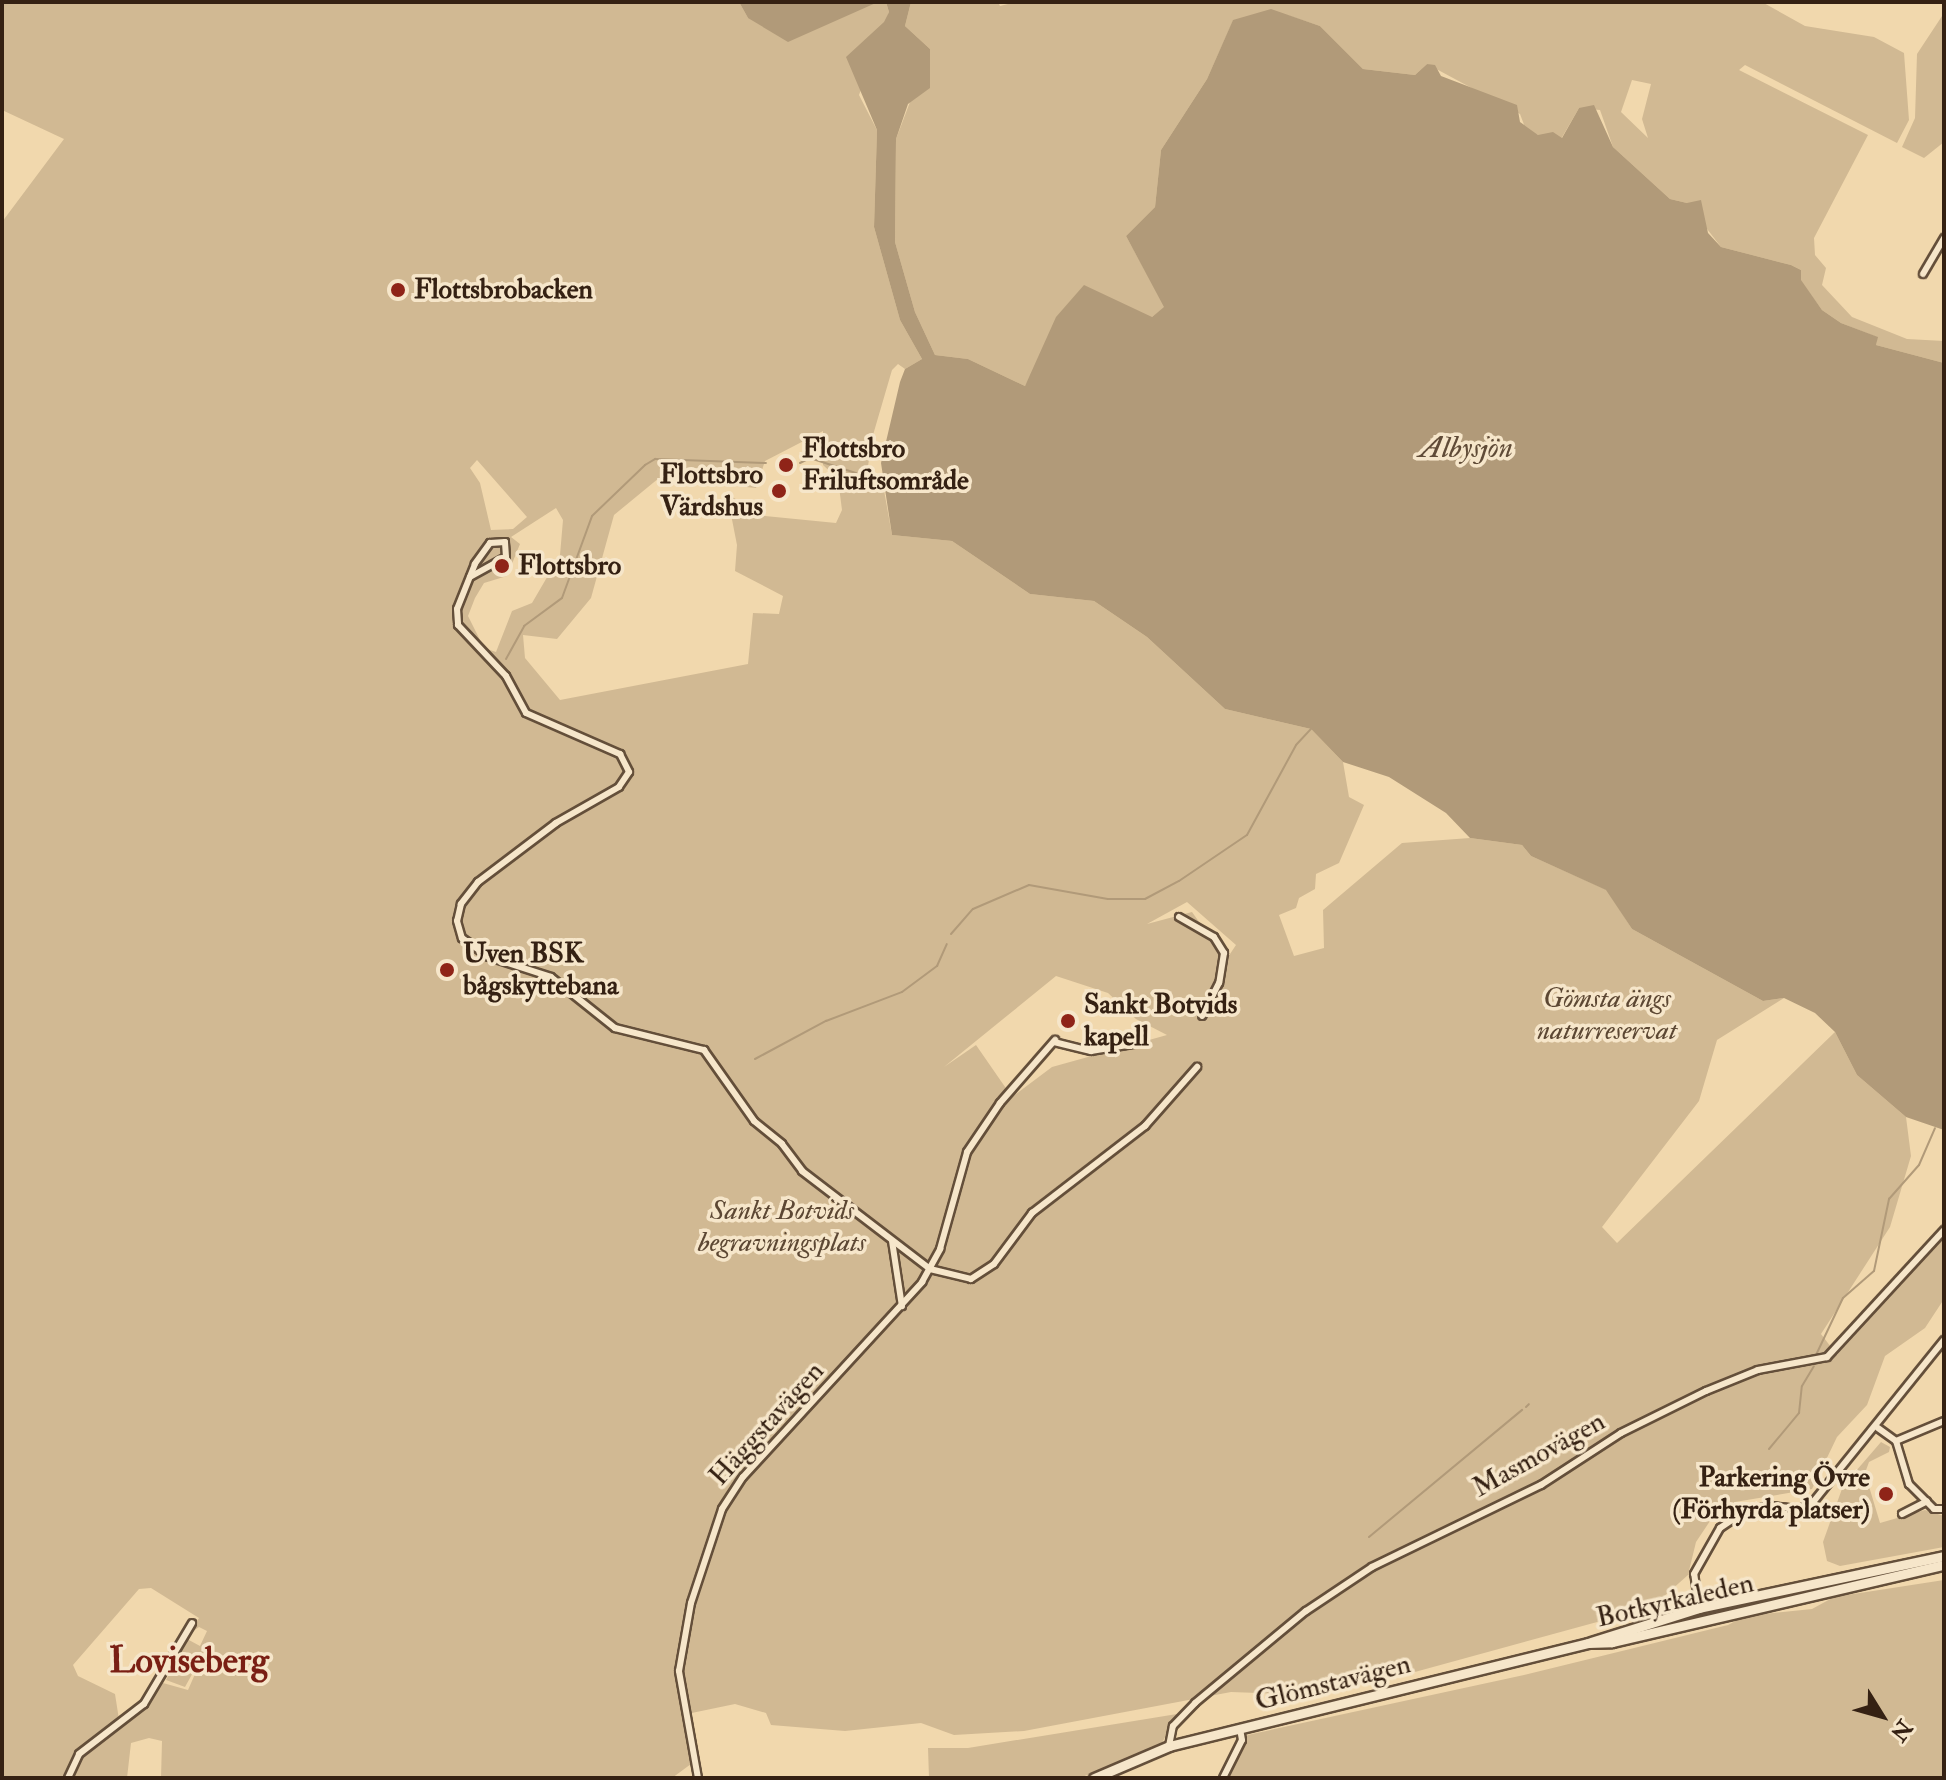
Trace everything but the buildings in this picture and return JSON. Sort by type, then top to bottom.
[{"type":"main road","name":"Botkyrkaleden","points":[[1588,1643],[1608,1632],[1699,1608],[1944,1556]]},
{"type":"main road","name":"Botkyrkaleden","points":[[1588,1643],[1646,1634],[1944,1565]]},
{"type":"main road","points":[[1646,1634],[1691,1619],[1699,1608],[1717,1616]]},
{"type":"main road","name":"Glömstavägen","points":[[1094,1778],[1169,1746],[1588,1643]]},
{"type":"street","points":[[1923,274],[1944,238]]},
{"type":"street","points":[[470,577],[506,557],[505,542],[490,543],[470,577],[457,609],[458,625],[506,676],[526,713],[620,754],[627,764],[627,778],[556,823],[478,882],[461,904],[457,921],[462,938],[489,957],[551,977],[615,1028],[704,1050],[748,1115],[782,1144],[802,1171],[930,1269],[971,1279],[994,1264],[1032,1213],[1145,1126],[1197,1067]]},
{"type":"street","points":[[1179,917],[1214,937],[1224,953],[1219,983],[1202,1016]]},
{"type":"street","name":"Häggstavägen","points":[[698,1778],[679,1671],[691,1603],[716,1521],[743,1477],[902,1306],[930,1269],[967,1152],[1000,1103],[1054,1041],[1091,1051],[1145,1042]]},
{"type":"street","name":"Masmovägen","points":[[1169,1746],[1173,1726],[1195,1703],[1306,1611],[1372,1567],[1541,1485],[1621,1433],[1706,1391],[1758,1370],[1827,1357],[1944,1230]]},
{"type":"street","points":[[892,1241],[902,1306]]},
{"type":"street","points":[[1699,1608],[1694,1574],[1720,1528],[1744,1512],[1771,1506],[1801,1509],[1814,1501],[1878,1428],[1944,1340]]},
{"type":"street","points":[[1896,1441],[1944,1421]]},
{"type":"street","points":[[1878,1428],[1896,1441],[1909,1484],[1927,1501],[1944,1509]]},
{"type":"street","points":[[1902,1514],[1927,1501]]},
{"type":"street","points":[[68,1778],[79,1754],[144,1704],[192,1623]]},
{"type":"street","points":[[1223,1778],[1242,1740],[1240,1729]]},
{"type":"green space","points":[[2,2],[739,2],[748,18],[886,2],[889,12],[859,95],[877,130],[874,227],[900,320],[922,359],[905,369],[898,364],[892,370],[873,435],[867,472],[882,479],[892,535],[952,541],[1030,594],[1094,601],[1147,637],[1225,709],[1311,729],[1343,762],[1349,797],[1364,805],[1339,863],[1316,874],[1315,889],[1299,898],[1296,908],[1279,915],[1294,956],[1324,948],[1323,910],[1402,843],[1470,838],[1522,845],[1531,856],[1607,890],[1632,929],[1763,1001],[1784,998],[1717,1040],[1699,1101],[1602,1227],[1617,1243],[1835,1032],[1857,1075],[1906,1117],[1911,1156],[1890,1227],[1821,1334],[1837,1355],[1944,1239],[1944,1299],[1925,1328],[1885,1356],[1867,1405],[1837,1437],[1812,1489],[1735,1502],[1712,1518],[1696,1542],[1688,1575],[1652,1607],[1393,1678],[1290,1694],[1231,1692],[1024,1731],[954,1735],[921,1723],[845,1731],[771,1725],[766,1713],[735,1704],[682,1715],[691,1764],[672,1778],[161,1778],[162,1741],[149,1738],[131,1743],[127,1778],[2,1778],[2,222],[64,139],[2,110]],"holes":[[[823,431],[823,465],[838,479],[842,510],[836,523],[765,516],[727,494],[737,545],[735,571],[783,596],[779,614],[753,613],[748,664],[560,700],[525,658],[523,635],[557,639],[591,598],[614,515],[659,478],[756,488],[765,461]],[[477,460],[527,517],[513,529],[491,530],[480,483],[470,468]],[[556,508],[563,520],[560,555],[532,603],[512,611],[496,652],[484,648],[468,616],[484,583],[507,576],[520,544],[511,537]],[[1187,902],[1236,945],[1226,960],[1192,912],[1147,924]],[[1056,976],[1108,993],[1136,1019],[1167,1035],[1052,1067],[1012,1097],[976,1045],[944,1067]],[[151,1588],[199,1618],[189,1634],[199,1627],[207,1631],[200,1646],[187,1639],[166,1680],[185,1687],[206,1649],[188,1690],[163,1683],[144,1707],[120,1726],[115,1694],[78,1676],[73,1665],[139,1589]]]},
{"type":"green space","points":[[911,2],[998,2],[1000,6],[1016,2],[1762,2],[1805,26],[1874,37],[1904,53],[1909,120],[1897,143],[1745,65],[1739,70],[1868,135],[1814,238],[1815,255],[1826,268],[1822,285],[1852,317],[1907,339],[1944,341],[1944,363],[1876,345],[1877,337],[1841,323],[1822,310],[1800,280],[1801,270],[1721,247],[1687,203],[1670,199],[1613,147],[1600,110],[1579,108],[1561,139],[1538,135],[1526,130],[1520,114],[1427,64],[1415,75],[1363,69],[1320,26],[1287,15],[1233,21],[1207,79],[1161,150],[1155,207],[1126,236],[1165,307],[1152,317],[1039,360],[1025,386],[968,359],[935,355],[915,312],[895,242],[896,139],[930,49],[905,26]],"holes":[[[1632,80],[1651,84],[1642,119],[1648,138],[1621,112]]]},
{"type":"green space","points":[[1944,13],[1944,142],[1924,158],[1902,147],[1915,118],[1917,54]]},
{"type":"green space","points":[[1881,1442],[1890,1447],[1889,1452],[1869,1462],[1865,1473],[1880,1523],[1925,1510],[1944,1516],[1944,1547],[1840,1566],[1827,1561],[1823,1542],[1843,1486]]},
{"type":"green space","points":[[1944,1580],[1944,1778],[1220,1778],[1238,1738],[1252,1734],[1524,1675],[1728,1625],[1745,1616],[1812,1609],[1834,1597]]},
{"type":"green space","points":[[1177,1714],[1162,1743],[1080,1778],[929,1778],[928,1748],[968,1748]]},
{"type":"water","points":[[739,2],[878,2],[788,42],[748,18]]},
{"type":"water","name":"Albysjön","points":[[886,2],[911,2],[905,26],[930,49],[930,88],[908,104],[896,139],[895,242],[915,312],[935,355],[968,359],[1025,386],[1056,317],[1084,285],[1152,317],[1164,307],[1126,236],[1155,207],[1161,150],[1207,79],[1233,20],[1271,9],[1320,26],[1363,69],[1415,75],[1427,64],[1435,65],[1441,76],[1517,105],[1520,122],[1538,135],[1553,132],[1562,138],[1579,108],[1594,105],[1613,147],[1670,199],[1687,203],[1701,200],[1708,233],[1721,247],[1801,270],[1801,280],[1822,310],[1841,323],[1878,337],[1876,345],[1944,363],[1944,1130],[1906,1117],[1857,1075],[1835,1032],[1815,1013],[1784,998],[1763,1001],[1632,929],[1606,890],[1531,856],[1522,845],[1470,838],[1446,813],[1389,777],[1343,762],[1311,729],[1225,709],[1147,637],[1094,601],[1030,594],[952,541],[892,535],[881,463],[905,369],[922,359],[900,320],[874,227],[877,130],[846,57],[884,22],[889,12]]},
{"type":"waterway","points":[[800,463],[810,458],[883,482]]},
{"type":"waterway","points":[[506,659],[524,626],[562,598],[592,516],[645,465],[655,459],[766,463]]},
{"type":"waterway","points":[[951,934],[973,909],[1029,885],[1108,899],[1145,899],[1179,881],[1247,835],[1296,745],[1311,729]]},
{"type":"waterway","points":[[755,1059],[826,1021],[902,992],[937,966],[947,944]]},
{"type":"waterway","points":[[1816,1355],[1843,1298],[1874,1271],[1889,1199],[1919,1165],[1935,1128]]},
{"type":"waterway","points":[[1769,1449],[1799,1413],[1802,1386],[1814,1366]]},
{"type":"waterway","points":[[1526,1407],[1529,1404]]},
{"type":"waterway","points":[[1369,1537],[1522,1410]]},
{"type":"place","name":"Flottsbrobacken","points":[[398,290]]},
{"type":"place","name":"Flottsbro Friluftsområde","points":[[786,465]]},
{"type":"place","name":"Flottsbro Värdshus","points":[[779,491]]},
{"type":"place","name":"Flottsbro","points":[[502,566]]},
{"type":"place","name":"Uven BSK bågskyttebana","points":[[447,970]]},
{"type":"place","name":"Sankt Botvids kapell","points":[[1068,1021]]},
{"type":"place","name":"Parkering Övre (Förhyrda platser)","points":[[1886,1494]]},
{"type":"district","name":"Loviseberg","points":[[189,1661]]},
{"type":"park label","name":"Gömsta ängs naturreservat","points":[[1607,1015]]},
{"type":"park label","name":"Sankt Botvids begravningsplats","points":[[782,1227]]}]
